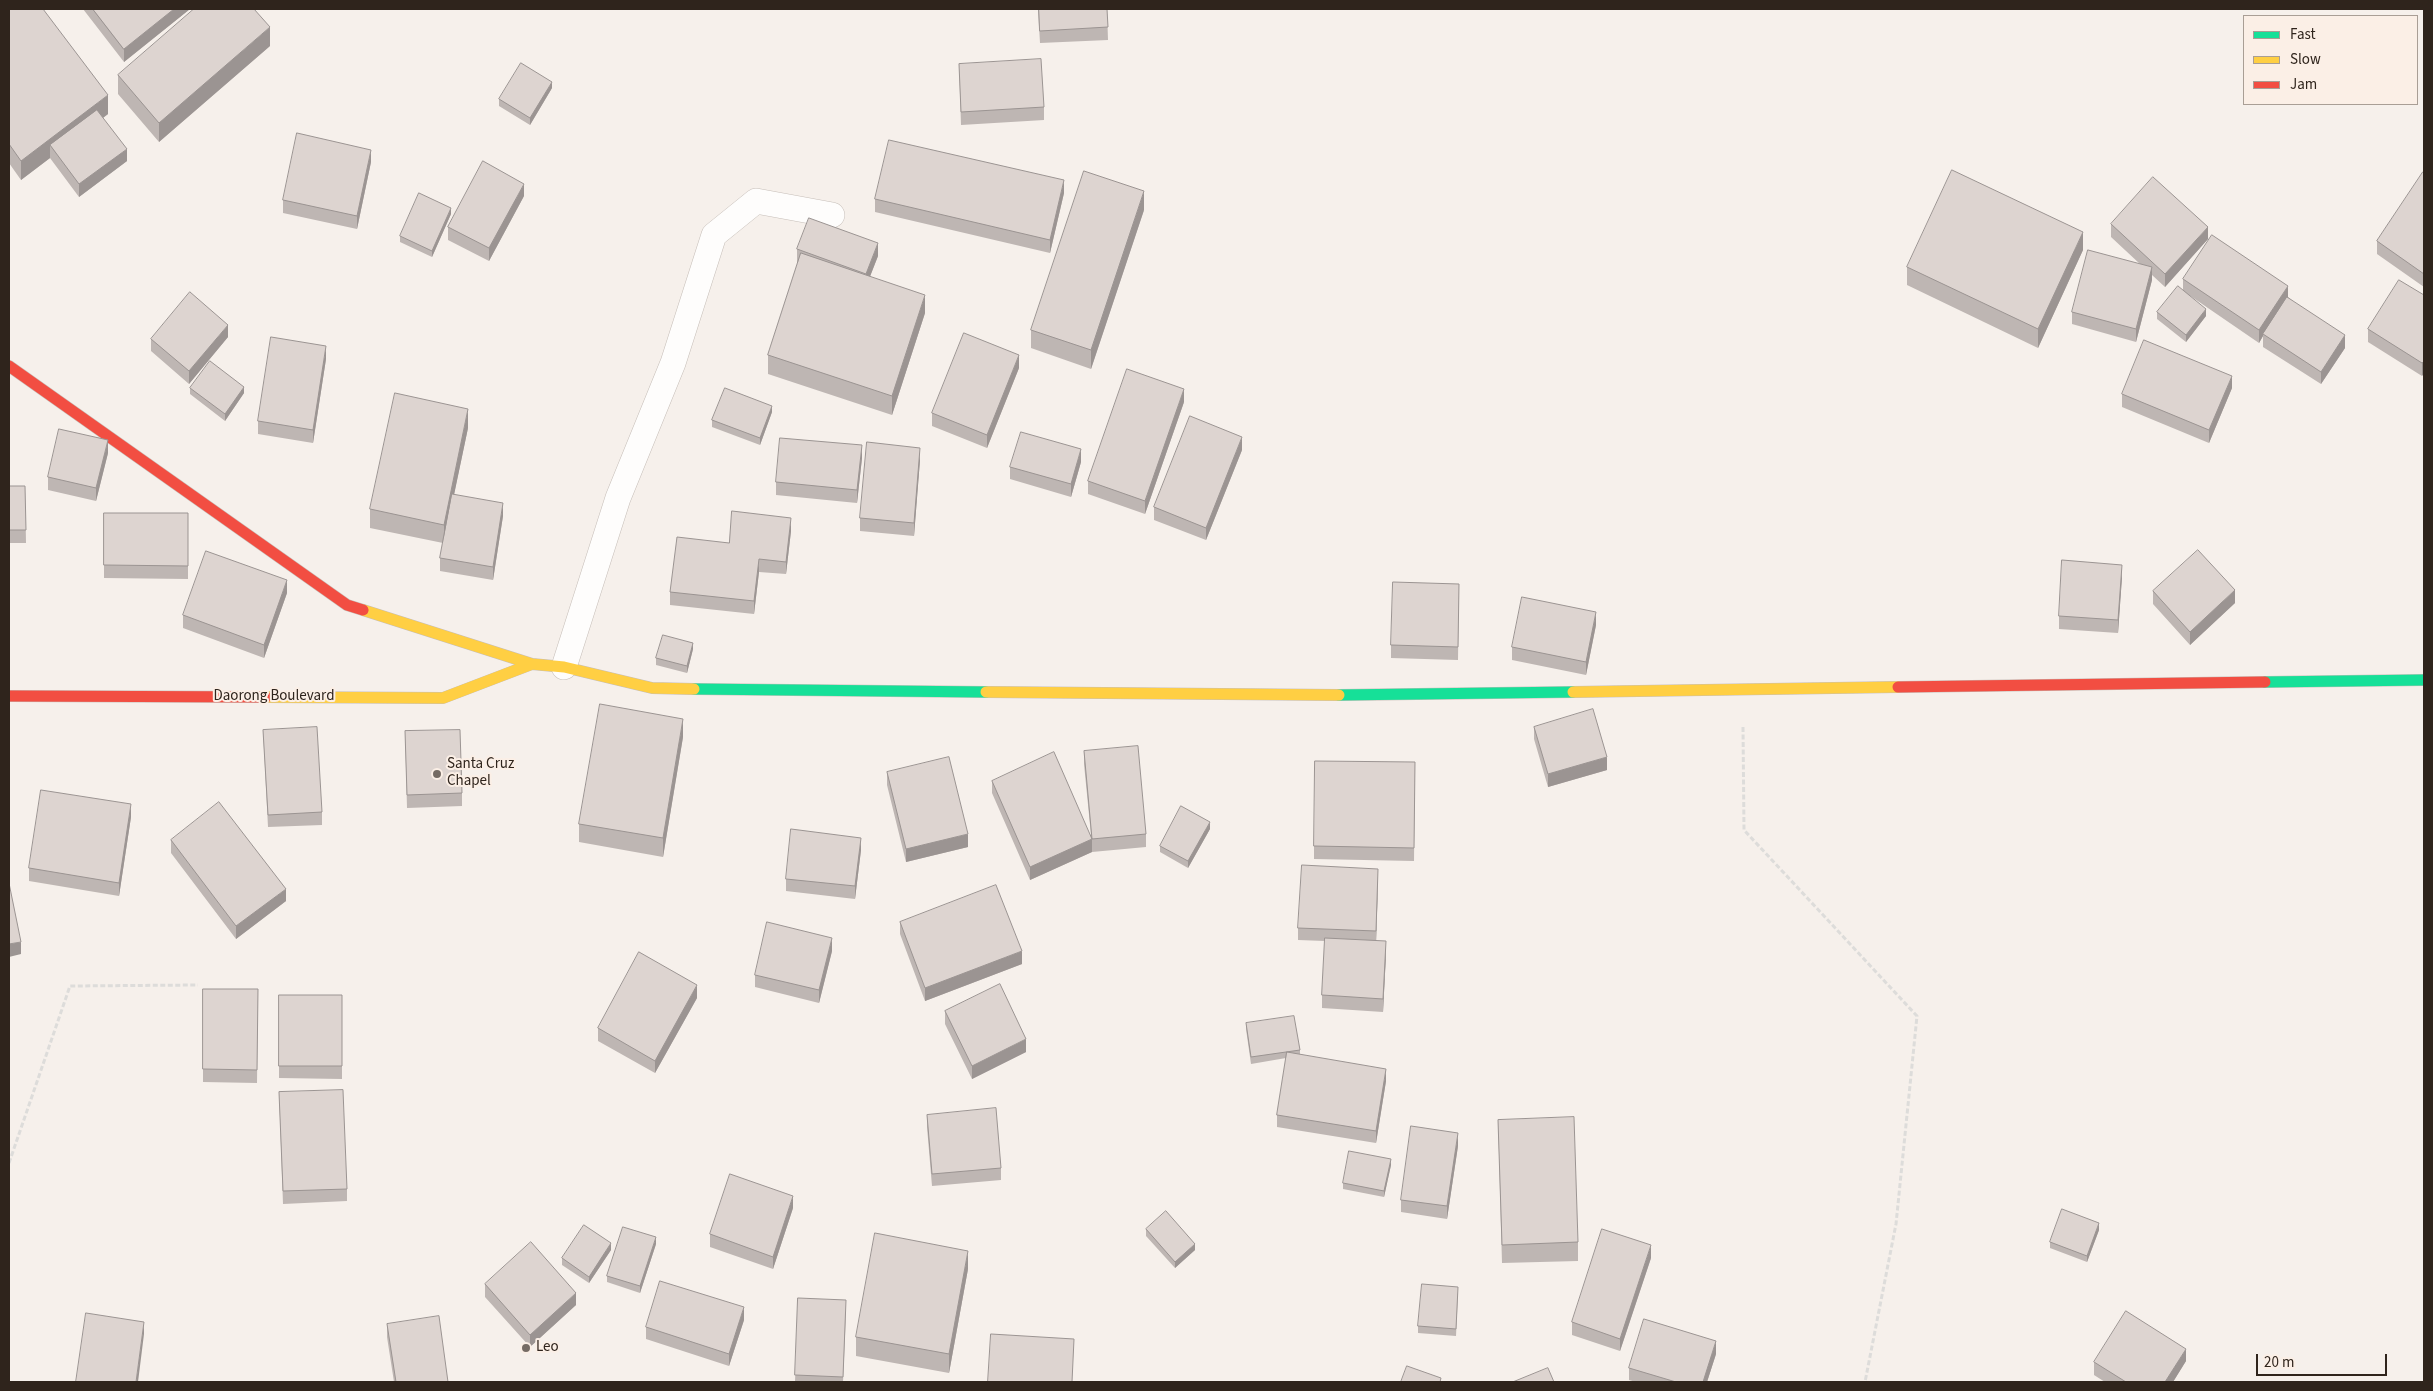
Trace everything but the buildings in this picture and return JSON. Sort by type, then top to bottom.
[{"type":"street","points":[[9,366],[347,605],[532,664],[564,667],[652,688],[1280,696],[1743,688],[2424,680]]},
{"type":"street","name":"Daorong Boulevard","points":[[9,696],[443,698],[532,664]]},
{"type":"lane","points":[[564,667],[618,498],[673,363],[714,235],[756,201],[832,216]]},
{"type":"path","points":[[1743,688],[1744,830],[1917,1016],[1896,1224],[1865,1382]]},
{"type":"path","points":[[9,1163],[70,986],[198,985]]},
{"type":"traffic: fast","points":[[2265,682],[2424,680]]},
{"type":"traffic: fast","points":[[694,689],[986,692]]},
{"type":"traffic: fast","points":[[1339,695],[1573,692]]},
{"type":"traffic: slow","points":[[363,610],[532,664],[564,667],[652,688],[694,689]]},
{"type":"traffic: slow","points":[[266,697],[443,698],[532,664]]},
{"type":"traffic: slow","points":[[1573,692],[1898,687]]},
{"type":"traffic: slow","points":[[986,692],[1339,695]]},
{"type":"traffic: jam","points":[[9,366],[347,605],[363,610]]},
{"type":"traffic: jam","points":[[1898,687],[2265,682]]},
{"type":"traffic: jam","points":[[9,696],[266,697]]},
{"type":"place","name":"Santa Cruz Chapel","points":[[437,774]]},
{"type":"place","name":"Leo","points":[[526,1348]]}]
